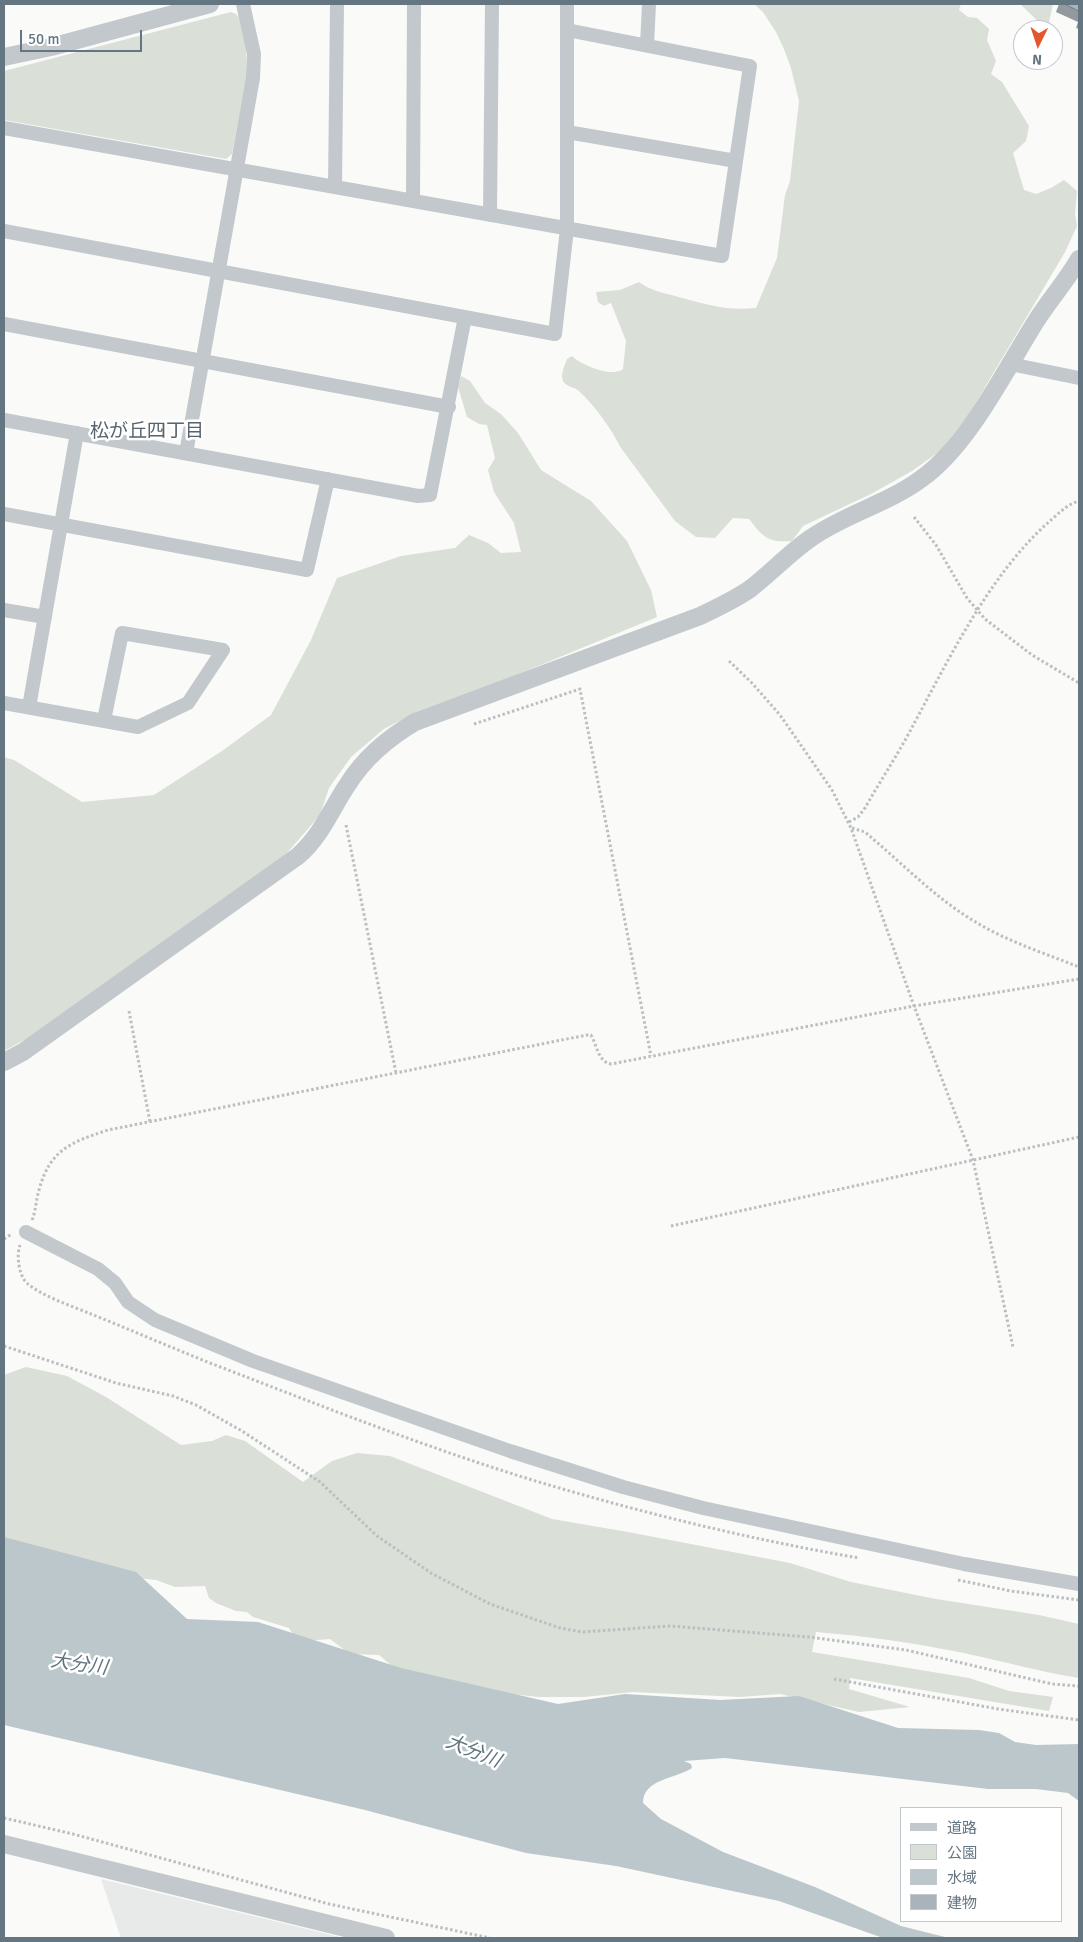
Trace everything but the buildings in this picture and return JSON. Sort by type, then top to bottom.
[{"type":"street","points":[[4,57],[51,47],[210,4]]},
{"type":"street","points":[[186,453],[254,69],[251,40],[243,4]]},
{"type":"street","points":[[335,187],[337,4]]},
{"type":"street","points":[[413,201],[414,4]]},
{"type":"street","points":[[490,215],[492,4]]},
{"type":"street","points":[[4,231],[555,334],[567,229],[567,4]]},
{"type":"street","points":[[647,45],[649,4]]},
{"type":"street","points":[[4,128],[722,256],[750,66],[567,30]]},
{"type":"street","points":[[567,132],[736,161]]},
{"type":"street","points":[[4,1062],[23,1052],[298,856],[324,827],[354,775],[369,756],[390,738],[415,722],[700,616],[733,600],[751,588],[810,538],[826,528],[897,494],[922,479],[946,456],[968,429],[1039,316],[1079,259]]},
{"type":"street","points":[[4,420],[418,496],[430,494],[465,317]]},
{"type":"street","points":[[4,324],[448,407]]},
{"type":"street","points":[[1010,364],[1079,378]]},
{"type":"street","points":[[29,707],[77,433]]},
{"type":"street","points":[[4,514],[307,570],[328,479]]},
{"type":"street","points":[[4,610],[45,617]]},
{"type":"street","points":[[4,703],[138,727],[188,703],[223,650],[122,633],[104,720]]},
{"type":"street","points":[[26,1232],[98,1269],[115,1283],[128,1302],[155,1320],[253,1361],[510,1451],[623,1487],[703,1508],[964,1564],[1079,1584]]},
{"type":"street","points":[[4,1844],[386,1938]]},
{"type":"path","points":[[849,822],[858,817],[865,808],[978,612],[1017,554],[1063,510],[1072,503],[1079,501]]},
{"type":"path","points":[[914,517],[936,545],[967,598],[978,612],[998,631],[1032,655],[1079,683]]},
{"type":"path","points":[[728,662],[752,683],[780,715],[832,790],[849,822],[914,1006],[973,1160],[1013,1347]]},
{"type":"path","points":[[474,724],[580,689],[651,1056]]},
{"type":"path","points":[[346,826],[396,1073]]},
{"type":"path","points":[[851,828],[865,832],[950,905],[975,922],[1004,937],[1079,967]]},
{"type":"path","points":[[26,1232],[35,1212],[43,1177],[49,1164],[57,1154],[85,1137],[108,1130],[587,1035],[591,1035],[601,1059],[608,1064],[914,1006],[1079,979]]},
{"type":"path","points":[[129,1011],[150,1122]]},
{"type":"path","points":[[671,1226],[1079,1137]]},
{"type":"path","points":[[4,1346],[116,1383],[173,1396],[196,1405],[242,1431],[320,1482],[377,1536],[431,1573],[490,1604],[560,1628],[582,1632],[670,1626],[835,1640],[906,1650],[1052,1684],[1079,1686]]},
{"type":"path","points":[[834,1679],[998,1709],[1079,1720]]},
{"type":"path","points":[[4,1818],[73,1834],[329,1904],[490,1938]]},
{"type":"shaded area","points":[[101,1879],[344,1938],[121,1938]]},
{"type":"green space","points":[[754,4],[961,4],[959,10],[968,17],[977,18],[989,29],[987,40],[996,61],[991,74],[1002,82],[1029,126],[1026,141],[1013,153],[1024,190],[1036,194],[1064,180],[1077,191],[1075,214],[1077,226],[1065,252],[968,416],[940,451],[912,471],[871,494],[803,526],[792,541],[772,540],[762,534],[749,519],[733,518],[715,538],[696,537],[675,521],[621,448],[597,410],[579,391],[566,385],[562,378],[567,359],[572,356],[582,363],[604,371],[612,372],[623,369],[626,341],[611,303],[604,306],[598,302],[596,292],[620,290],[639,282],[656,291],[705,304],[734,309],[756,308],[777,258],[785,195],[790,181],[799,101],[784,49],[763,12]]},
{"type":"green space","points":[[1020,4],[1053,4],[1050,20],[1037,20]]},
{"type":"green space","points":[[231,12],[239,18],[246,47],[247,75],[232,154],[226,159],[4,120],[4,71]]},
{"type":"green space","points":[[461,376],[470,381],[485,403],[501,414],[518,433],[541,470],[591,501],[627,541],[651,590],[657,617],[509,678],[418,711],[384,729],[351,757],[329,788],[320,815],[287,853],[56,1023],[4,1051],[4,757],[14,760],[82,802],[154,795],[222,751],[271,715],[311,640],[337,578],[401,556],[455,548],[469,535],[488,543],[501,553],[521,552],[514,523],[494,492],[488,470],[495,458],[487,425],[479,424],[467,417],[458,387]]},
{"type":"green space","points":[[26,1367],[67,1376],[106,1397],[181,1445],[212,1441],[226,1435],[245,1441],[303,1482],[332,1461],[357,1453],[390,1456],[552,1519],[790,1563],[851,1582],[936,1599],[1039,1615],[1079,1624],[1079,1678],[927,1646],[816,1632],[812,1652],[969,1678],[1009,1691],[1053,1697],[1049,1711],[850,1678],[849,1689],[910,1707],[859,1712],[780,1694],[740,1697],[633,1692],[584,1697],[538,1697],[496,1692],[398,1671],[379,1655],[350,1654],[330,1639],[306,1641],[295,1638],[289,1628],[253,1617],[247,1612],[236,1611],[216,1603],[209,1598],[205,1586],[175,1587],[156,1580],[100,1574],[4,1544],[4,1375]]},
{"type":"water","name":"大分川","points":[[4,1537],[136,1572],[187,1619],[258,1622],[401,1668],[558,1704],[625,1694],[720,1700],[799,1696],[898,1728],[979,1730],[999,1733],[1015,1742],[1036,1745],[1079,1744],[1079,1801],[1068,1793],[1036,1789],[988,1789],[725,1758],[684,1761],[691,1764],[692,1768],[654,1784],[644,1795],[643,1803],[661,1819],[723,1852],[815,1887],[901,1926],[949,1938],[883,1938],[779,1901],[616,1866],[526,1853],[365,1810],[4,1725]]},
{"type":"district","name":"松が丘四丁目","points":[[147,432]]}]
